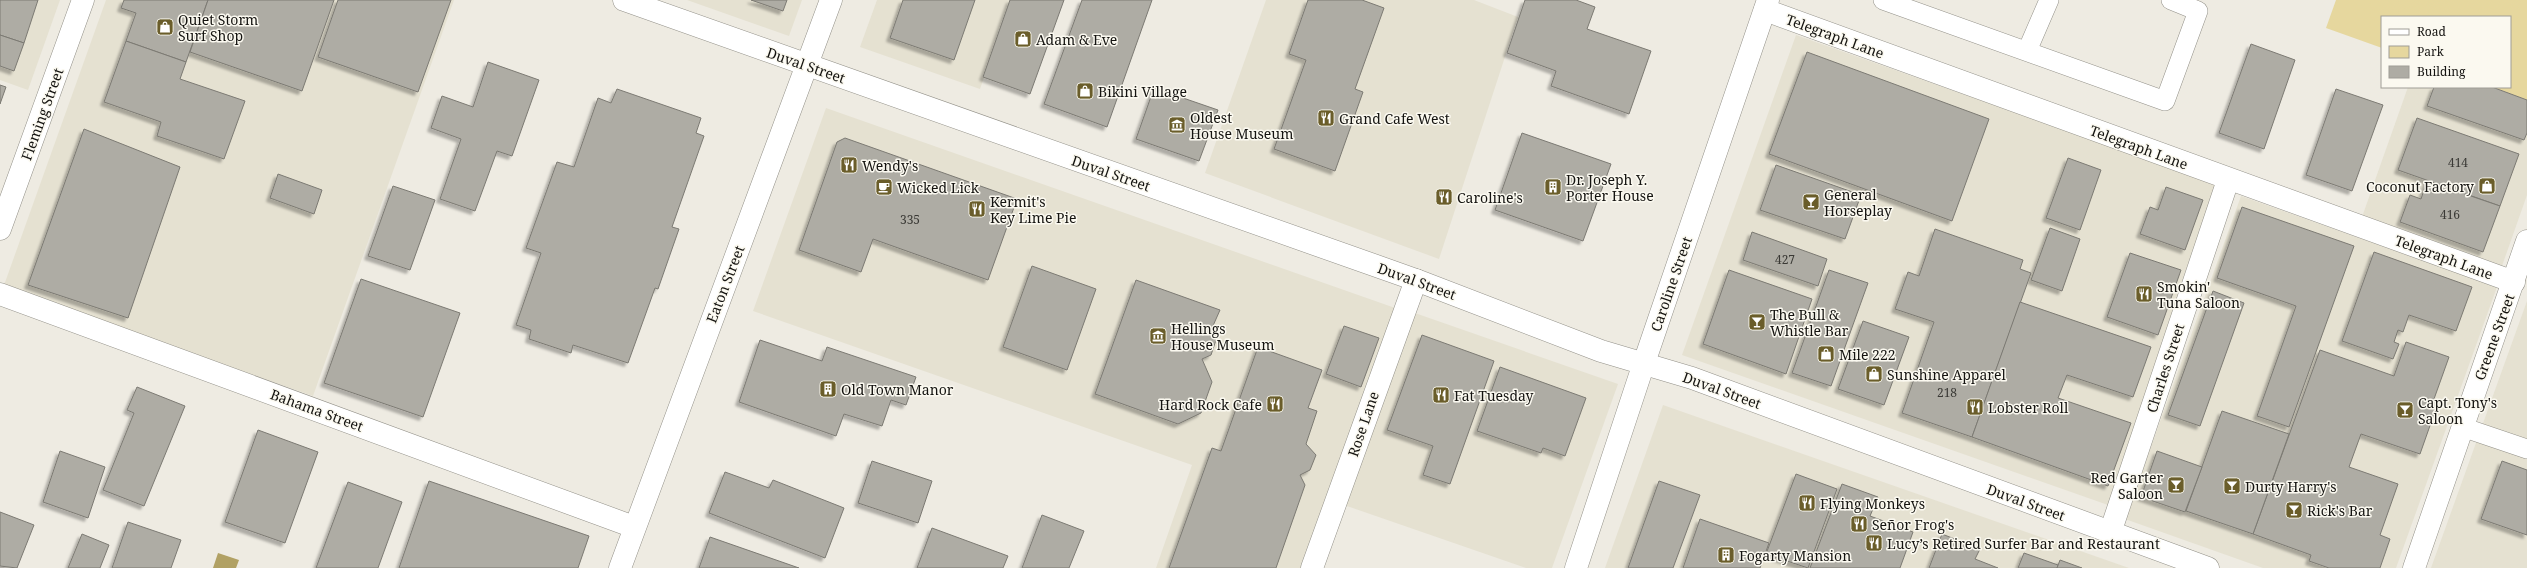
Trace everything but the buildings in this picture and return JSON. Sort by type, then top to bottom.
[{"type":"street","name":"Fleming Street","points":[[0,229],[83,0]]},
{"type":"street","name":"Duval Street","points":[[624,0],[806,66],[1416,280],[1601,351],[1692,378],[2208,568]]},
{"type":"street","name":"Eaton Street","points":[[620,568],[830,0]]},
{"type":"street","name":"Telegraph Lane","points":[[1767,5],[2228,180],[2514,282]]},
{"type":"street","name":"Caroline Street","points":[[1576,568],[1644,363],[1767,5]]},
{"type":"street","name":"Charles Street","points":[[2110,533],[2228,180]]},
{"type":"street","name":"Greene Street","points":[[2414,568],[2527,241]]},
{"type":"street","name":"Rose Lane","points":[[1312,568],[1416,280]]},
{"type":"street","name":"Bahama Street","points":[[0,294],[634,527]]},
{"type":"lane","points":[[1883,0],[2165,101],[2198,11],[2171,0]]},
{"type":"lane","points":[[2027,51],[2049,0]]},
{"type":"lane","points":[[2462,426],[2527,449]]},
{"type":"shaded area","points":[[0,0],[60,0],[28,90],[0,80]]},
{"type":"shaded area","points":[[106,0],[454,0],[313,396],[3,288]]},
{"type":"shaded area","points":[[687,0],[802,0],[789,36]]},
{"type":"shaded area","points":[[877,0],[1010,0],[980,89],[860,47]]},
{"type":"shaded area","points":[[1266,0],[1474,0],[1518,17],[1439,259],[1205,173]]},
{"type":"shaded area","points":[[1796,35],[2222,186],[2108,505],[1682,355]]},
{"type":"shaded area","points":[[2408,88],[2495,88],[2527,100],[2527,195],[2502,266],[2362,217]]},
{"type":"shaded area","points":[[826,108],[1398,309],[1306,568],[1156,568],[1192,465],[753,311]]},
{"type":"shaded area","points":[[2241,196],[2497,287],[2396,568],[2263,568],[2125,519]]},
{"type":"shaded area","points":[[2527,301],[2527,568],[2431,568]]},
{"type":"shaded area","points":[[1412,312],[1618,384],[1552,568],[1526,568],[1344,505]]},
{"type":"shaded area","points":[[1663,405],[2129,568],[1605,568]]},
{"type":"shaded area","points":[[218,553],[239,560],[236,568],[213,568]]},
{"type":"green space","points":[[2336,0],[2527,0],[2527,100],[2495,88],[2511,88],[2511,16],[2381,16],[2381,48],[2326,28]]},
{"type":"place","name":"Quiet Storm Surf Shop","points":[[165,27]]},
{"type":"place","name":"Adam & Eve","points":[[1023,39]]},
{"type":"place","name":"Bikini Village","points":[[1085,91]]},
{"type":"place","name":"Grand Cafe West","points":[[1326,118]]},
{"type":"place","name":"Oldest House Museum","points":[[1177,125]]},
{"type":"place","name":"Wendy's","points":[[849,165]]},
{"type":"place","name":"Coconut Factory","points":[[2487,186]]},
{"type":"place","name":"Wicked Lick","points":[[884,187]]},
{"type":"place","name":"Dr. Joseph Y. Porter House","points":[[1553,187]]},
{"type":"place","name":"Caroline's","points":[[1444,197]]},
{"type":"place","name":"General Horseplay","points":[[1811,202]]},
{"type":"place","name":"Kermit's Key Lime Pie","points":[[977,209]]},
{"type":"place","name":"Smokin' Tuna Saloon","points":[[2144,294]]},
{"type":"place","name":"The Bull & Whistle Bar","points":[[1757,322]]},
{"type":"place","name":"Hellings House Museum","points":[[1158,336]]},
{"type":"place","name":"Mile 222","points":[[1826,354]]},
{"type":"place","name":"Sunshine Apparel","points":[[1874,374]]},
{"type":"place","name":"Old Town Manor","points":[[828,389]]},
{"type":"place","name":"Fat Tuesday","points":[[1441,395]]},
{"type":"place","name":"Hard Rock Cafe","points":[[1275,404]]},
{"type":"place","name":"Lobster Roll","points":[[1975,407]]},
{"type":"place","name":"Capt. Tony's Saloon","points":[[2405,410]]},
{"type":"place","name":"Red Garter Saloon","points":[[2176,485]]},
{"type":"place","name":"Durty Harry's","points":[[2232,486]]},
{"type":"place","name":"Flying Monkeys","points":[[1807,503]]},
{"type":"place","name":"Rick's Bar","points":[[2294,510]]},
{"type":"place","name":"Señor Frog's","points":[[1859,524]]},
{"type":"place","name":"Lucy’s Retired Surfer Bar and Restaurant","points":[[1874,543]]},
{"type":"place","name":"Fogarty Mansion","points":[[1726,555]]}]
